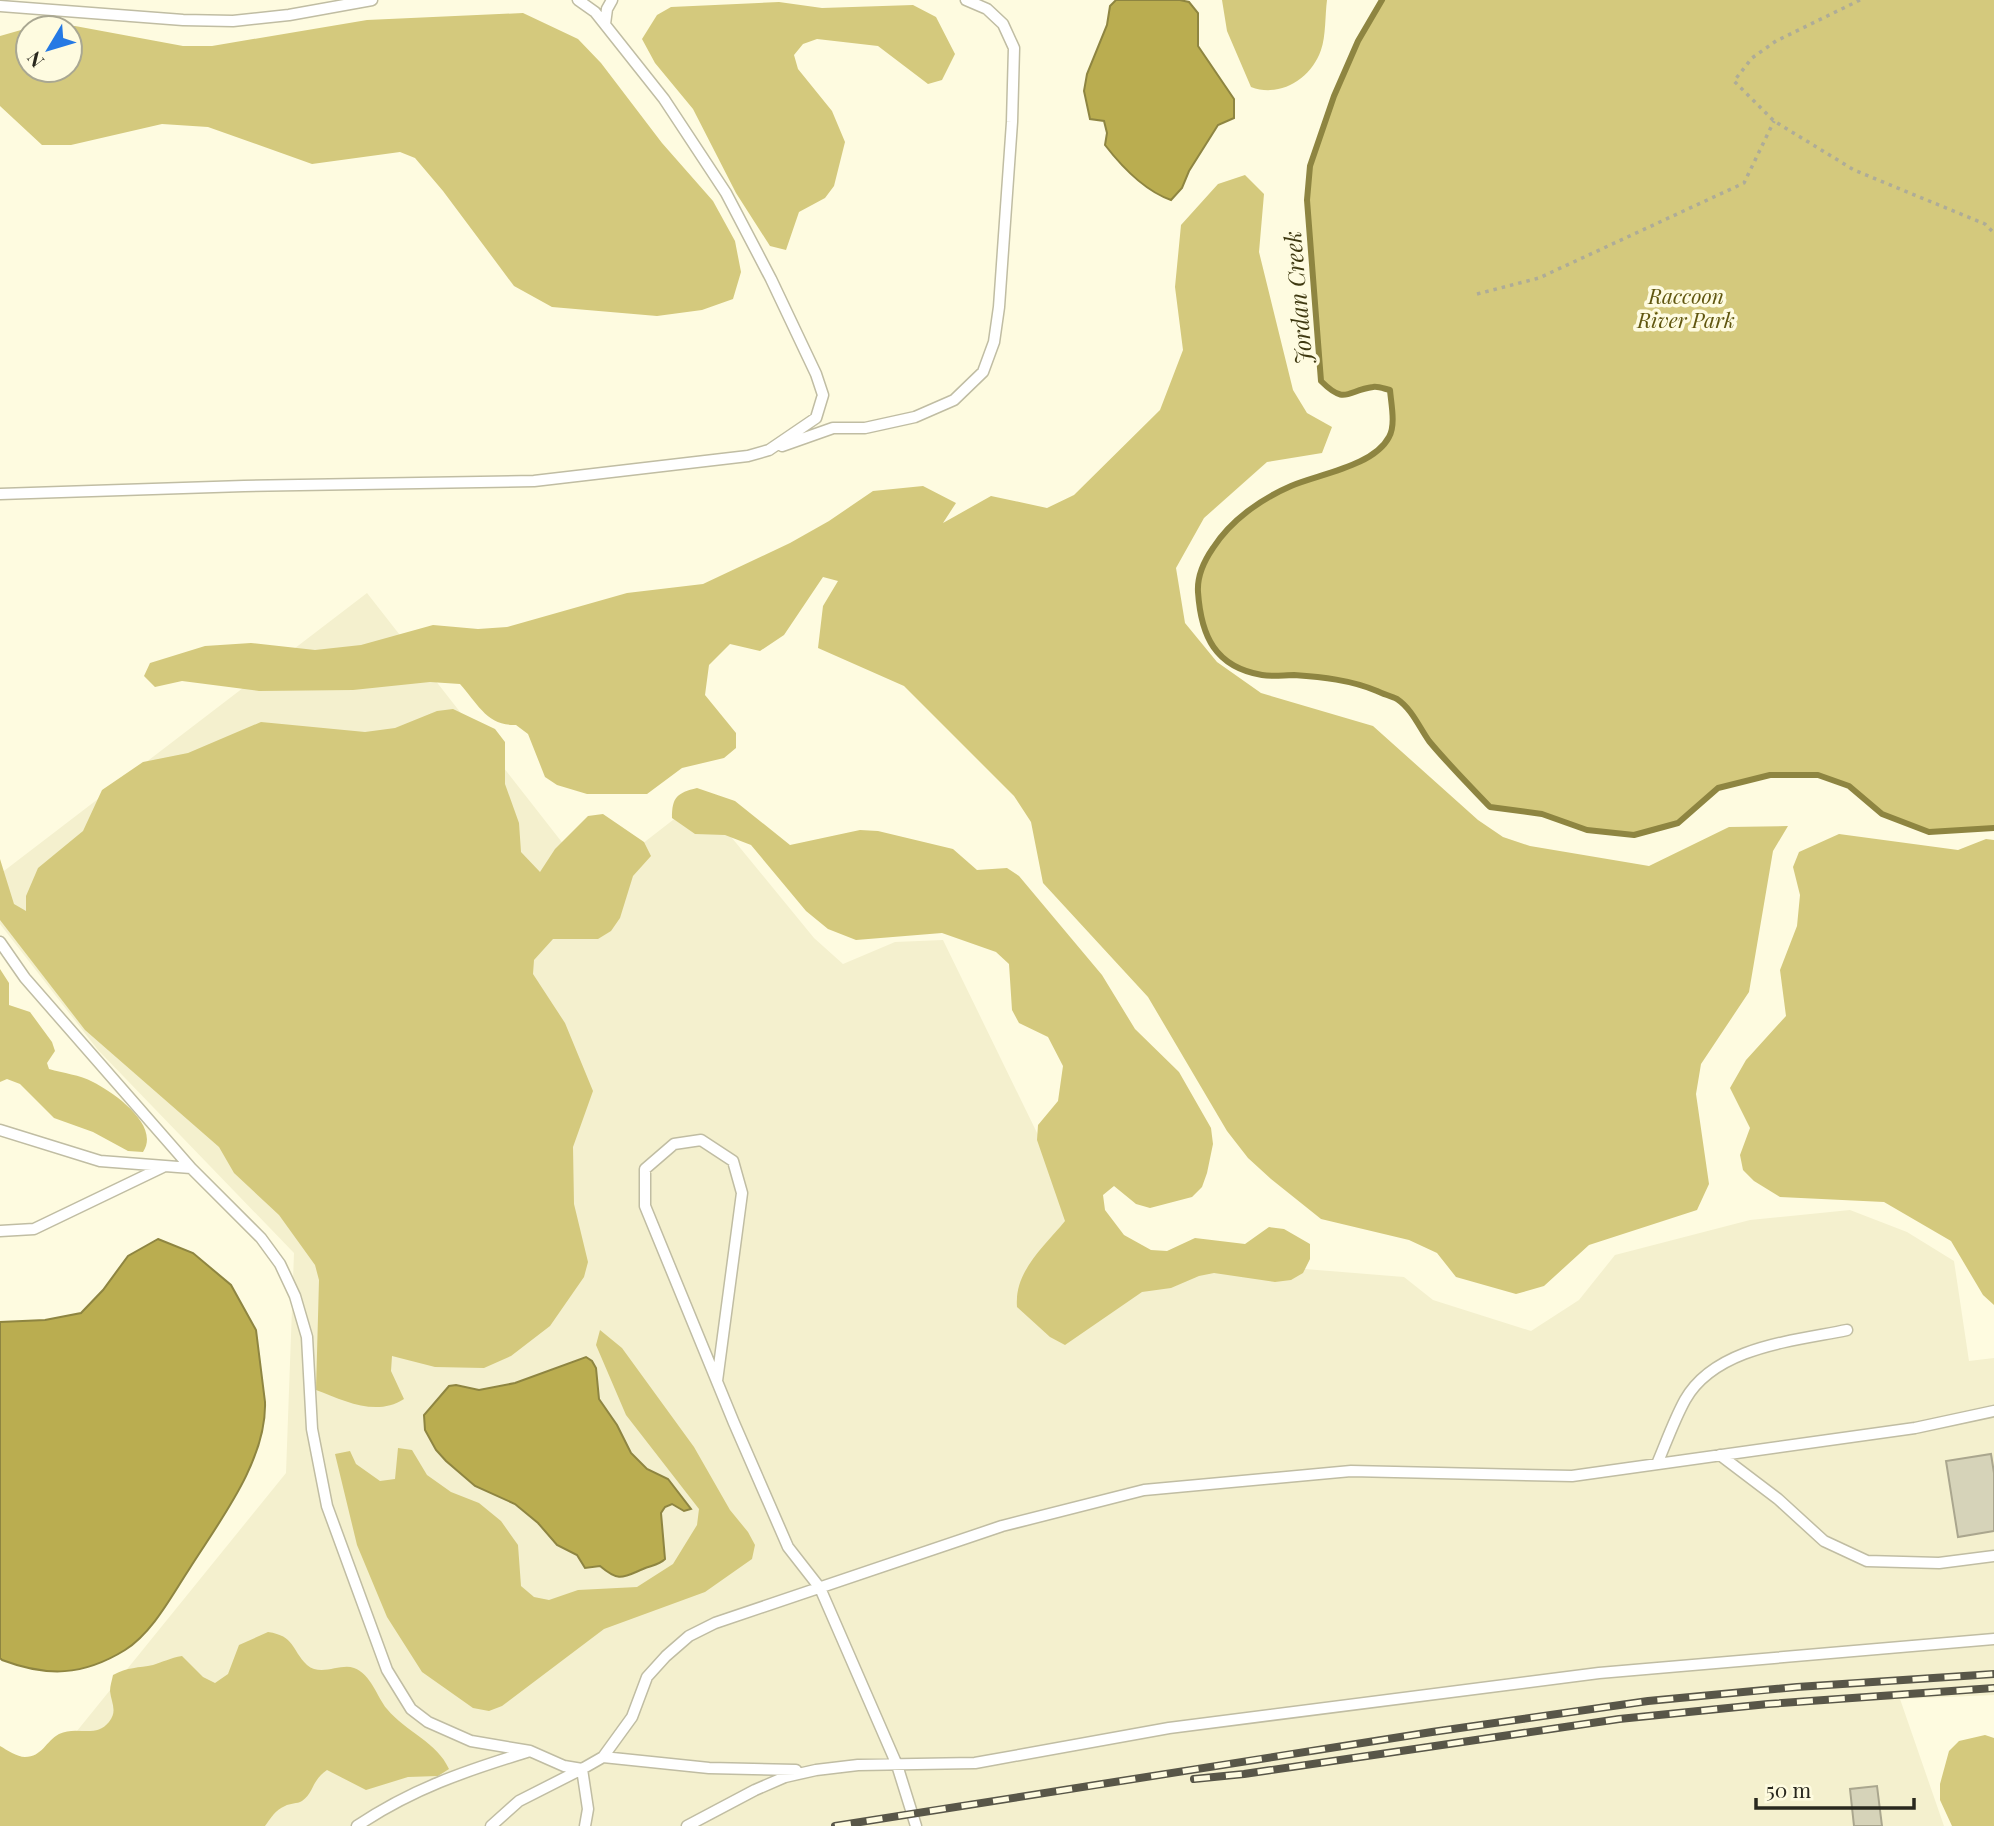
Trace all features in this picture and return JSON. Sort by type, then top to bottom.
[{"type":"lane","points":[[0,6],[183,20],[233,21],[289,15],[372,0]]},
{"type":"lane","points":[[578,0],[605,24],[664,99],[726,194],[771,279],[816,374],[823,395],[816,418],[769,450]]},
{"type":"lane","points":[[605,24],[607,9],[612,0]]},
{"type":"lane","points":[[0,494],[534,481],[724,459],[769,450],[833,428],[865,428],[915,417],[954,400],[984,372],[993,342],[999,307],[1012,122],[1014,48],[1003,24],[987,9],[966,0]]},
{"type":"lane","points":[[0,942],[25,978],[191,1168],[261,1238],[280,1264],[295,1296],[307,1337],[312,1429],[327,1506],[387,1670],[411,1709],[428,1722],[471,1741],[530,1751],[564,1766],[582,1769]]},
{"type":"lane","points":[[0,1130],[100,1161],[191,1168]]},
{"type":"lane","points":[[717,1381],[742,1193],[733,1161],[701,1140],[674,1144],[645,1169],[645,1206],[717,1381],[788,1546],[820,1588],[897,1765],[916,1826]]},
{"type":"lane","points":[[0,1231],[34,1229],[166,1166]]},
{"type":"lane","points":[[1657,1464],[1686,1399],[1699,1383],[1724,1363],[1749,1350],[1847,1330]]},
{"type":"lane","points":[[491,1826],[519,1801],[603,1757],[632,1717],[647,1677],[689,1636],[715,1623],[1002,1526],[1144,1490],[1351,1471],[1572,1476],[1915,1428],[1994,1411]]},
{"type":"lane","points":[[1720,1455],[1778,1499],[1824,1541],[1867,1562],[1939,1563],[1994,1556]]},
{"type":"lane","points":[[603,1757],[709,1768],[816,1770],[858,1765],[975,1763],[1169,1728],[1599,1673],[1994,1639]]},
{"type":"lane","points":[[357,1826],[390,1804],[461,1772],[530,1751]]},
{"type":"lane","points":[[582,1769],[588,1810],[585,1826]]},
{"type":"lane","points":[[687,1826],[775,1781],[816,1770]]},
{"type":"path","points":[[1860,0],[1776,41],[1752,58],[1734,81],[1774,121],[1854,170],[1986,224],[1994,233]]},
{"type":"path","points":[[1477,294],[1539,278],[1744,183],[1774,121]]},
{"type":"shaded area","points":[[1116,0],[1189,2],[1198,13],[1198,46],[1234,99],[1234,118],[1218,125],[1189,171],[1182,188],[1171,200],[1152,191],[1126,170],[1105,145],[1107,133],[1104,121],[1090,119],[1084,91],[1087,74],[1107,25],[1110,6]]},
{"type":"shaded area","points":[[367,593],[593,882],[700,799],[814,938],[843,964],[895,942],[943,940],[1095,1252],[1404,1277],[1433,1300],[1531,1331],[1579,1300],[1615,1255],[1750,1220],[1850,1210],[1907,1232],[1954,1261],[1969,1361],[1994,1358],[1994,1695],[1900,1699],[1944,1826],[0,1826],[286,1473],[294,1253],[98,1050],[0,924],[0,874]]},
{"type":"shaded area","points":[[158,1239],[193,1253],[231,1285],[256,1330],[265,1402],[258,1447],[226,1512],[160,1614],[135,1643],[110,1659],[79,1669],[50,1671],[18,1666],[0,1658],[0,1322],[45,1320],[81,1313],[103,1290],[128,1256]]},
{"type":"shaded area","points":[[586,1357],[596,1368],[599,1399],[617,1425],[631,1453],[647,1469],[668,1479],[691,1509],[684,1511],[672,1504],[665,1507],[661,1513],[665,1559],[621,1577],[600,1566],[585,1568],[577,1555],[557,1545],[538,1523],[515,1504],[475,1486],[436,1450],[425,1430],[424,1415],[449,1386],[479,1390],[515,1383]]},
{"type":"green space","points":[[1222,0],[1327,0],[1323,44],[1310,70],[1293,84],[1283,88],[1262,90],[1251,87],[1227,31]]},
{"type":"green space","name":"Raccoon River Park","points":[[1382,0],[1994,0],[1994,828],[1929,832],[1882,814],[1849,786],[1818,775],[1770,775],[1718,788],[1678,823],[1634,835],[1587,830],[1542,814],[1490,807],[1436,750],[1411,713],[1395,698],[1367,687],[1336,680],[1294,675],[1266,676],[1246,671],[1222,657],[1214,647],[1203,622],[1198,586],[1204,563],[1220,538],[1248,511],[1280,491],[1345,468],[1372,455],[1382,447],[1391,432],[1390,390],[1375,387],[1341,395],[1321,381],[1307,200],[1310,166],[1334,96],[1358,41]]},
{"type":"green space","points":[[779,2],[822,8],[913,5],[936,17],[955,54],[942,80],[928,84],[878,46],[817,39],[803,44],[794,55],[798,69],[832,111],[845,142],[834,186],[825,198],[799,212],[786,250],[770,246],[736,193],[693,109],[655,63],[642,39],[657,15],[671,7]]},
{"type":"green space","points":[[523,13],[578,39],[601,63],[662,143],[713,201],[735,241],[741,272],[733,299],[702,310],[657,316],[552,307],[514,286],[415,158],[400,152],[312,164],[208,127],[162,124],[71,145],[42,145],[0,106],[0,36],[14,32],[14,84],[84,84],[84,28],[183,46],[212,46],[367,20]]},
{"type":"green space","points":[[1245,175],[1264,194],[1259,252],[1293,390],[1307,413],[1332,427],[1322,453],[1267,462],[1204,518],[1176,568],[1185,623],[1217,662],[1261,693],[1373,726],[1478,820],[1503,837],[1530,846],[1649,866],[1729,827],[1788,826],[1773,851],[1749,992],[1701,1064],[1696,1094],[1709,1184],[1697,1210],[1589,1245],[1544,1286],[1516,1294],[1456,1277],[1437,1253],[1409,1240],[1321,1219],[1248,1158],[1227,1131],[1148,997],[1043,883],[1031,822],[1014,796],[904,686],[818,648],[823,606],[838,581],[823,577],[784,635],[760,651],[730,644],[709,665],[705,695],[736,733],[736,748],[724,758],[682,768],[647,794],[587,794],[557,785],[545,777],[528,734],[516,725],[490,718],[460,684],[430,682],[353,690],[259,691],[182,681],[155,687],[144,676],[150,663],[205,646],[251,643],[315,650],[361,645],[433,625],[478,629],[507,627],[627,593],[703,584],[790,543],[873,491],[923,486],[956,503],[943,523],[991,496],[1047,508],[1074,495],[1160,410],[1183,350],[1175,287],[1181,225],[1218,184]]},
{"type":"green space","points":[[453,709],[495,729],[505,742],[505,784],[519,823],[521,852],[540,872],[555,849],[588,816],[603,814],[644,842],[651,856],[633,876],[620,918],[611,931],[598,939],[553,939],[534,960],[533,974],[565,1023],[593,1091],[573,1147],[574,1204],[588,1262],[584,1277],[550,1326],[511,1356],[484,1368],[435,1367],[392,1356],[391,1371],[404,1399],[383,1407],[371,1407],[316,1390],[319,1280],[315,1265],[279,1215],[234,1173],[219,1147],[85,1030],[0,920],[0,859],[14,904],[26,911],[26,896],[38,868],[83,831],[102,790],[143,762],[188,753],[261,722],[365,732],[395,728],[437,711]]},
{"type":"green space","points":[[697,788],[735,801],[790,845],[860,830],[878,831],[953,849],[977,870],[1007,868],[1019,876],[1102,975],[1135,1029],[1179,1072],[1211,1128],[1213,1144],[1207,1173],[1202,1187],[1192,1197],[1150,1208],[1136,1204],[1114,1186],[1103,1195],[1105,1210],[1124,1235],[1151,1250],[1167,1251],[1195,1238],[1245,1244],[1269,1227],[1284,1229],[1310,1244],[1310,1259],[1303,1273],[1291,1280],[1275,1282],[1214,1273],[1199,1276],[1171,1288],[1142,1292],[1065,1345],[1050,1337],[1017,1307],[1017,1294],[1032,1260],[1065,1221],[1037,1140],[1038,1125],[1058,1101],[1063,1066],[1048,1037],[1019,1023],[1012,1010],[1009,964],[996,952],[942,933],[856,940],[828,929],[806,911],[751,845],[725,835],[695,834],[672,818],[677,797]]},
{"type":"green space","points":[[1839,834],[1958,850],[1986,839],[1994,840],[1994,1305],[1983,1295],[1951,1241],[1884,1202],[1780,1197],[1754,1181],[1743,1170],[1740,1155],[1750,1128],[1730,1088],[1746,1060],[1786,1016],[1780,970],[1797,926],[1800,895],[1793,867],[1799,852]]},
{"type":"green space","points":[[0,969],[9,983],[9,1005],[30,1012],[52,1042],[55,1051],[47,1063],[49,1069],[88,1080],[122,1101],[146,1131],[147,1142],[143,1152],[128,1151],[93,1132],[54,1118],[20,1084],[7,1079],[0,1082]]},
{"type":"green space","points":[[600,1330],[622,1348],[694,1447],[730,1510],[755,1545],[752,1559],[705,1592],[604,1629],[502,1706],[489,1711],[473,1708],[422,1672],[387,1617],[357,1545],[335,1454],[350,1451],[356,1464],[380,1481],[395,1479],[398,1448],[412,1450],[427,1475],[451,1492],[479,1503],[501,1521],[518,1545],[521,1586],[534,1597],[549,1600],[578,1590],[637,1587],[673,1564],[697,1525],[699,1509],[626,1415],[596,1345]]},
{"type":"green space","points":[[268,1632],[288,1640],[312,1668],[324,1670],[349,1667],[360,1671],[369,1680],[387,1709],[437,1751],[449,1769],[438,1776],[408,1777],[366,1790],[327,1770],[318,1778],[306,1798],[278,1810],[265,1826],[0,1826],[0,1746],[19,1756],[31,1756],[40,1752],[59,1734],[92,1731],[104,1727],[113,1714],[110,1691],[113,1675],[123,1670],[182,1656],[203,1677],[215,1683],[228,1674],[239,1645]]},
{"type":"green space","points":[[1985,1735],[1994,1738],[1994,1826],[1952,1826],[1940,1800],[1940,1784],[1949,1751],[1959,1741]]},
{"type":"building","points":[[1991,1454],[1994,1473],[1994,1531],[1958,1537],[1946,1461]]},
{"type":"building","points":[[1877,1786],[1882,1826],[1854,1826],[1850,1789]]},
{"type":"waterway","name":"Jordan Creek","points":[[1382,0],[1358,41],[1334,96],[1310,166],[1307,200],[1321,381],[1329,389],[1342,395],[1375,387],[1390,390],[1391,432],[1382,447],[1359,462],[1291,486],[1269,497],[1248,511],[1220,538],[1204,563],[1198,586],[1203,622],[1214,647],[1222,657],[1246,671],[1266,676],[1294,675],[1336,680],[1367,687],[1397,699],[1411,713],[1436,750],[1490,807],[1542,814],[1587,830],[1634,835],[1678,823],[1718,788],[1770,775],[1818,775],[1849,786],[1882,814],[1929,832],[1994,828]]},
{"type":"railway","points":[[835,1826],[1432,1732],[1648,1701],[1797,1687],[1994,1674]]},
{"type":"railway","points":[[1194,1779],[1619,1719],[1768,1704],[1994,1688]]}]
